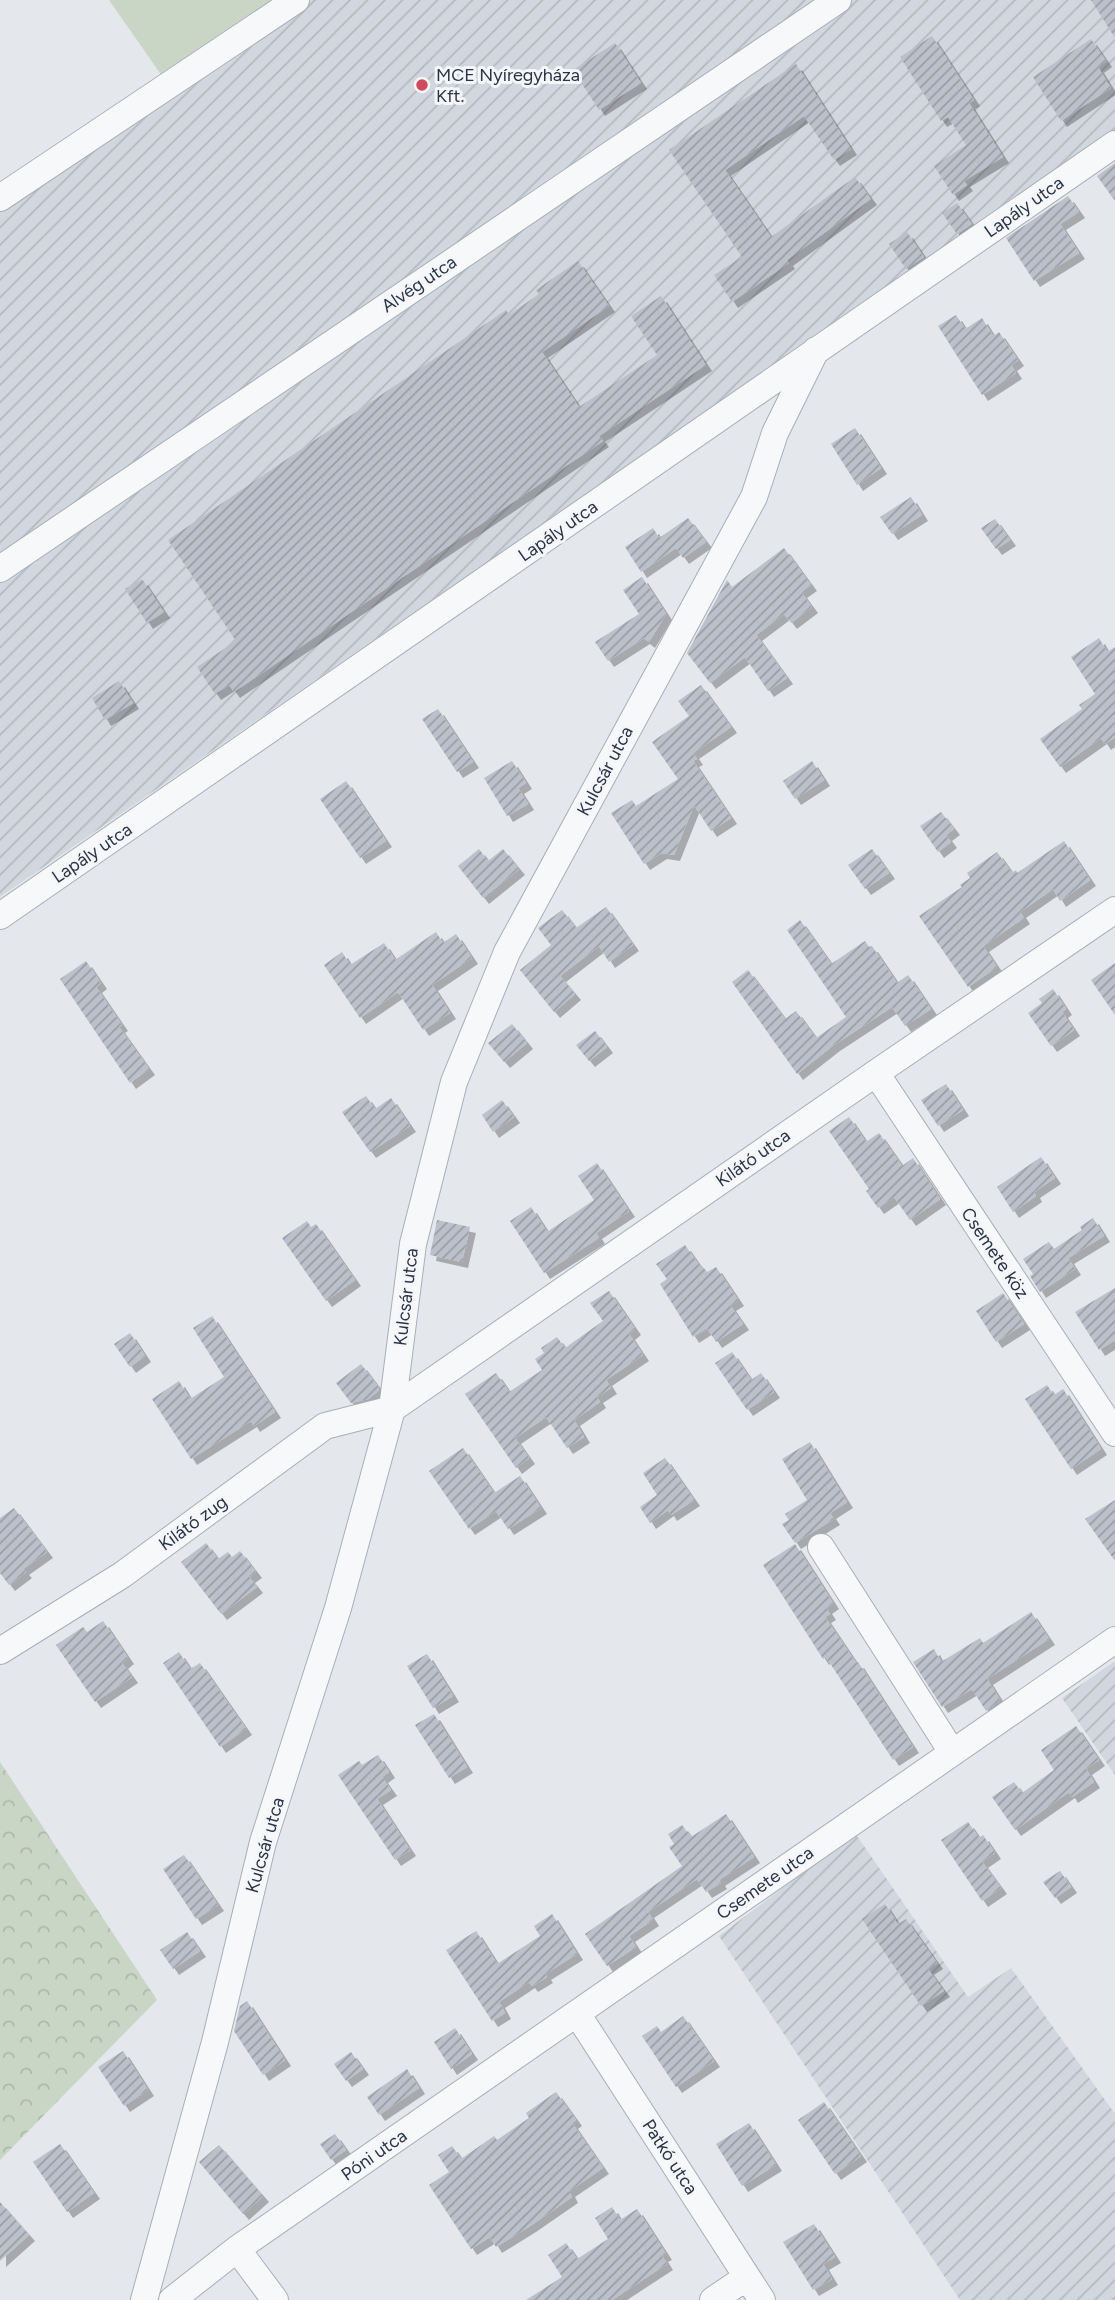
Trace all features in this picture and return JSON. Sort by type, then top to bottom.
[{"type":"street","points":[[0,198],[296,0]]},
{"type":"street","name":"Alvég utca","points":[[0,569],[838,0]]},
{"type":"street","name":"Lapály utca","points":[[0,916],[1115,144]]},
{"type":"street","name":"Kulcsár utca","points":[[144,2300],[215,2042],[263,1842],[338,1608],[392,1409],[413,1244],[454,1082],[508,952],[754,497],[775,433],[817,350]]},
{"type":"street","name":"Kilátó utca","points":[[392,1409],[1115,910]]},
{"type":"street","name":"Csemete köz","points":[[876,1073],[1115,1433]]},
{"type":"street","name":"Kilátó zug","points":[[0,1651],[122,1575],[325,1426],[392,1409]]},
{"type":"street","points":[[821,1547],[952,1752]]},
{"type":"street","name":"Csemete utca","points":[[578,2014],[1115,1640]]},
{"type":"street","name":"Póni utca","points":[[172,2300],[237,2249],[578,2014]]},
{"type":"street","name":"Patkó utca","points":[[578,2014],[762,2300]]},
{"type":"street","points":[[237,2249],[275,2300]]},
{"type":"street","points":[[713,2300],[747,2277]]},
{"type":"shaded area","points":[[273,0],[1115,0],[1115,130],[0,897],[0,185]]},
{"type":"shaded area","points":[[1115,1661],[1115,1775],[1062,1698]]},
{"type":"shaded area","points":[[855,1833],[968,1997],[1011,1968],[1115,2114],[1115,2300],[960,2300],[719,1936]]},
{"type":"green space","points":[[109,0],[273,0],[162,76]]},
{"type":"green space","points":[[0,1762],[157,2000],[0,2160]]},
{"type":"building","points":[[1091,0],[1115,0],[1115,38]]},
{"type":"building","points":[[932,36],[974,100],[969,103],[1003,157],[964,181],[967,185],[953,195],[934,166],[966,145],[948,117],[941,121],[900,57]]},
{"type":"building","points":[[1091,39],[1106,61],[1098,67],[1111,88],[1061,121],[1033,77]]},
{"type":"building","points":[[615,43],[641,83],[599,110],[573,70]]},
{"type":"building","points":[[796,64],[851,149],[834,160],[804,116],[725,170],[771,237],[855,177],[871,199],[787,260],[789,263],[732,302],[714,275],[742,257],[669,150]]},
{"type":"building","points":[[1115,163],[1115,201],[1097,176]]},
{"type":"building","points":[[1068,196],[1079,212],[1060,224],[1079,253],[1034,281],[1006,238]]},
{"type":"building","points":[[957,203],[972,224],[957,234],[942,213]]},
{"type":"building","points":[[907,232],[924,257],[906,269],[889,244]]},
{"type":"building","points":[[578,261],[609,306],[542,352],[579,407],[657,355],[631,316],[661,296],[706,365],[599,436],[603,441],[234,692],[229,685],[215,694],[197,667],[236,641],[168,540],[506,310],[509,315],[539,294],[536,290]]},
{"type":"building","points":[[956,315],[965,329],[982,318],[993,336],[999,332],[1018,360],[1011,365],[1016,373],[982,395],[938,326]]},
{"type":"building","points":[[855,428],[881,468],[857,485],[831,444]]},
{"type":"building","points":[[911,497],[922,515],[892,534],[880,517]]},
{"type":"building","points":[[688,518],[706,542],[683,558],[676,548],[641,572],[625,547],[653,528],[659,538]]},
{"type":"building","points":[[995,519],[1010,540],[996,549],[981,528]]},
{"type":"building","points":[[784,548],[811,585],[801,592],[812,607],[791,623],[784,614],[756,635],[787,678],[768,691],[745,657],[710,683],[687,653],[727,580],[732,587]]},
{"type":"building","points":[[642,577],[666,614],[649,642],[644,638],[608,661],[595,642],[639,614],[623,590]]},
{"type":"building","points":[[142,579],[164,612],[147,623],[125,589]]},
{"type":"building","points":[[1099,638],[1107,652],[1115,647],[1115,737],[1105,744],[1101,738],[1060,767],[1040,739],[1082,709],[1079,705],[1095,694],[1071,657]]},
{"type":"building","points":[[119,681],[133,703],[105,720],[92,698]]},
{"type":"building","points":[[701,685],[731,727],[693,753],[697,759],[693,761],[731,818],[711,831],[694,805],[674,855],[661,853],[644,864],[611,813],[632,800],[636,806],[678,779],[652,742],[689,716],[678,701]]},
{"type":"building","points":[[438,709],[473,762],[457,772],[422,719]]},
{"type":"building","points":[[512,761],[526,783],[518,788],[528,804],[507,816],[484,778]]},
{"type":"building","points":[[812,761],[824,780],[795,799],[783,781]]},
{"type":"building","points":[[346,781],[386,841],[360,858],[320,799]]},
{"type":"building","points":[[941,812],[954,829],[946,835],[951,842],[938,852],[920,826]]},
{"type":"building","points":[[1064,841],[1090,880],[1060,901],[1053,889],[1020,912],[1024,918],[983,946],[997,967],[968,987],[919,916],[962,887],[960,885],[970,878],[967,873],[997,852],[1012,873],[1016,870],[1017,873]]},
{"type":"building","points":[[479,849],[488,861],[503,849],[519,869],[483,898],[458,866]]},
{"type":"building","points":[[872,849],[889,873],[865,889],[848,865]]},
{"type":"building","points":[[606,907],[633,945],[609,962],[599,946],[560,976],[575,994],[554,1012],[520,970],[551,945],[538,928],[562,910],[576,928]]},
{"type":"building","points":[[800,920],[831,964],[865,941],[869,947],[872,946],[897,983],[908,975],[931,1009],[905,1026],[892,1007],[834,1045],[797,1074],[732,982],[748,970],[785,1019],[796,1011],[816,1038],[846,1017],[787,930]]},
{"type":"building","points":[[436,932],[443,943],[456,934],[472,958],[432,985],[450,1013],[423,1030],[398,992],[360,1018],[324,965],[342,952],[350,965],[384,943],[395,960]]},
{"type":"building","points":[[86,961],[101,983],[96,987],[122,1025],[119,1027],[149,1069],[130,1083],[60,979]]},
{"type":"building","points":[[1115,963],[1115,1015],[1091,980]]},
{"type":"building","points":[[1053,989],[1066,1009],[1062,1012],[1074,1030],[1051,1046],[1028,1013],[1042,1003],[1039,999]]},
{"type":"building","points":[[512,1024],[527,1043],[504,1062],[488,1043]]},
{"type":"building","points":[[595,1031],[607,1047],[589,1061],[576,1045]]},
{"type":"building","points":[[946,1084],[963,1110],[938,1126],[921,1100]]},
{"type":"building","points":[[366,1096],[375,1109],[391,1098],[410,1126],[370,1152],[342,1112]]},
{"type":"building","points":[[502,1100],[514,1117],[493,1132],[482,1115]]},
{"type":"building","points":[[849,1117],[866,1142],[879,1133],[902,1166],[913,1158],[940,1199],[910,1220],[894,1197],[878,1208],[866,1191],[869,1189],[829,1131]]},
{"type":"building","points":[[1041,1157],[1055,1178],[1034,1192],[1036,1196],[1013,1212],[997,1187]]},
{"type":"building","points":[[597,1163],[629,1211],[596,1233],[599,1238],[544,1273],[510,1221],[531,1207],[547,1232],[594,1200],[578,1176]]},
{"type":"building","points":[[1093,1218],[1104,1236],[1068,1258],[1075,1269],[1040,1292],[1023,1259],[1049,1242],[1054,1249],[1082,1230],[1080,1227]]},
{"type":"building","points":[[437,1220],[470,1227],[462,1262],[430,1255]]},
{"type":"building","points":[[307,1221],[311,1227],[316,1224],[355,1280],[326,1301],[282,1238]]},
{"type":"building","points":[[685,1245],[701,1268],[707,1272],[716,1267],[738,1300],[730,1305],[743,1324],[716,1342],[707,1328],[693,1337],[660,1284],[667,1279],[656,1264]]},
{"type":"building","points":[[1115,1288],[1115,1340],[1099,1350],[1075,1312]]},
{"type":"building","points":[[609,1291],[635,1329],[629,1334],[643,1355],[606,1380],[611,1388],[597,1397],[600,1402],[574,1420],[584,1437],[567,1448],[546,1417],[515,1438],[529,1458],[516,1468],[465,1394],[496,1373],[509,1392],[542,1370],[535,1359],[544,1353],[541,1348],[557,1337],[565,1348],[603,1321],[590,1303]]},
{"type":"building","points":[[1003,1293],[1024,1324],[996,1342],[976,1311]]},
{"type":"building","points":[[212,1316],[275,1412],[254,1426],[251,1421],[191,1459],[152,1399],[179,1381],[190,1399],[224,1377],[193,1328]]},
{"type":"building","points":[[130,1333],[145,1356],[130,1367],[114,1344]]},
{"type":"building","points":[[732,1352],[751,1380],[761,1373],[774,1392],[747,1410],[715,1363]]},
{"type":"building","points":[[361,1364],[379,1388],[368,1399],[351,1403],[336,1383]]},
{"type":"building","points":[[1047,1385],[1054,1395],[1063,1389],[1101,1449],[1071,1469],[1025,1399]]},
{"type":"building","points":[[810,1442],[847,1502],[830,1513],[834,1519],[795,1543],[782,1524],[789,1520],[785,1514],[807,1500],[782,1459]]},
{"type":"building","points":[[463,1448],[494,1493],[520,1476],[541,1508],[508,1529],[496,1511],[469,1529],[429,1471]]},
{"type":"building","points":[[665,1458],[694,1500],[671,1515],[668,1510],[650,1523],[640,1507],[657,1495],[643,1473]]},
{"type":"building","points":[[1115,1500],[1115,1561],[1085,1519]]},
{"type":"building","points":[[14,1508],[47,1552],[23,1569],[26,1572],[9,1585],[0,1573],[0,1518]]},
{"type":"building","points":[[206,1543],[218,1559],[228,1552],[232,1557],[240,1551],[256,1572],[249,1577],[257,1587],[221,1614],[181,1562]]},
{"type":"building","points":[[795,1544],[833,1603],[826,1608],[830,1614],[825,1617],[856,1663],[858,1662],[913,1747],[893,1760],[826,1657],[823,1659],[763,1565]]},
{"type":"building","points":[[1031,1612],[1049,1639],[987,1679],[1000,1700],[986,1711],[972,1689],[942,1707],[913,1662],[934,1649],[941,1662],[980,1638],[983,1643]]},
{"type":"building","points":[[103,1621],[128,1658],[122,1663],[132,1677],[95,1702],[56,1645],[83,1627],[87,1632]]},
{"type":"building","points":[[179,1652],[190,1669],[200,1663],[246,1729],[220,1747],[163,1663]]},
{"type":"building","points":[[427,1654],[453,1696],[433,1708],[407,1666]]},
{"type":"building","points":[[434,1714],[467,1767],[449,1778],[415,1725]]},
{"type":"building","points":[[1076,1726],[1099,1760],[1086,1769],[1094,1782],[1072,1797],[1069,1792],[1015,1830],[992,1797],[1014,1782],[1022,1793],[1054,1770],[1041,1750]]},
{"type":"building","points":[[378,1755],[389,1772],[382,1777],[391,1790],[377,1799],[410,1850],[395,1860],[338,1775],[359,1761],[362,1765]]},
{"type":"building","points":[[726,1814],[754,1857],[706,1892],[697,1879],[648,1912],[653,1920],[629,1936],[636,1947],[607,1966],[585,1934],[682,1866],[669,1847],[674,1844],[668,1834],[682,1825],[691,1837]]},
{"type":"building","points":[[968,1822],[979,1838],[983,1835],[995,1853],[982,1862],[1001,1888],[982,1901],[941,1840]]},
{"type":"building","points":[[184,1855],[218,1905],[196,1919],[163,1869]]},
{"type":"building","points":[[1060,1871],[1071,1887],[1055,1898],[1043,1882]]},
{"type":"building","points":[[885,1904],[898,1924],[906,1919],[937,1963],[928,1969],[944,1991],[921,2006],[862,1919]]},
{"type":"building","points":[[552,1914],[577,1954],[545,1974],[547,1977],[532,1986],[529,1982],[499,2002],[505,2013],[492,2021],[446,1950],[476,1931],[497,1964],[540,1936],[534,1926]]},
{"type":"building","points":[[187,1932],[200,1951],[173,1969],[160,1950]]},
{"type":"building","points":[[247,2001],[285,2060],[263,2075],[234,2031],[240,2006]]},
{"type":"building","points":[[683,2016],[714,2061],[676,2087],[642,2036],[657,2026],[661,2032]]},
{"type":"building","points":[[455,2028],[472,2054],[451,2069],[434,2042]]},
{"type":"building","points":[[123,2051],[148,2090],[124,2106],[98,2067]]},
{"type":"building","points":[[351,2052],[363,2069],[346,2081],[334,2064]]},
{"type":"building","points":[[407,2069],[419,2088],[379,2115],[367,2097]]},
{"type":"building","points":[[556,2092],[576,2120],[572,2123],[603,2168],[569,2191],[572,2197],[496,2247],[490,2237],[471,2249],[429,2185],[449,2172],[438,2155],[452,2146],[461,2159],[494,2136],[497,2140],[529,2118],[526,2113]]},
{"type":"building","points":[[824,2102],[861,2156],[835,2174],[798,2120]]},
{"type":"building","points":[[749,2123],[776,2165],[742,2186],[716,2144]]},
{"type":"building","points":[[335,2134],[346,2150],[331,2160],[320,2144]]},
{"type":"building","points":[[60,2144],[94,2193],[67,2212],[33,2162]]},
{"type":"building","points":[[219,2145],[263,2196],[243,2214],[199,2162]]},
{"type":"building","points":[[0,2202],[29,2235],[0,2261]]},
{"type":"building","points":[[612,2207],[620,2220],[637,2209],[666,2254],[662,2256],[667,2264],[612,2300],[526,2300],[562,2277],[548,2255],[566,2243],[577,2259],[608,2239],[595,2218]]},
{"type":"building","points":[[814,2224],[835,2257],[823,2264],[832,2279],[813,2290],[783,2242]]},
{"type":"place","name":"MCE Nyíregyháza Kft.","points":[[422,85]]}]
